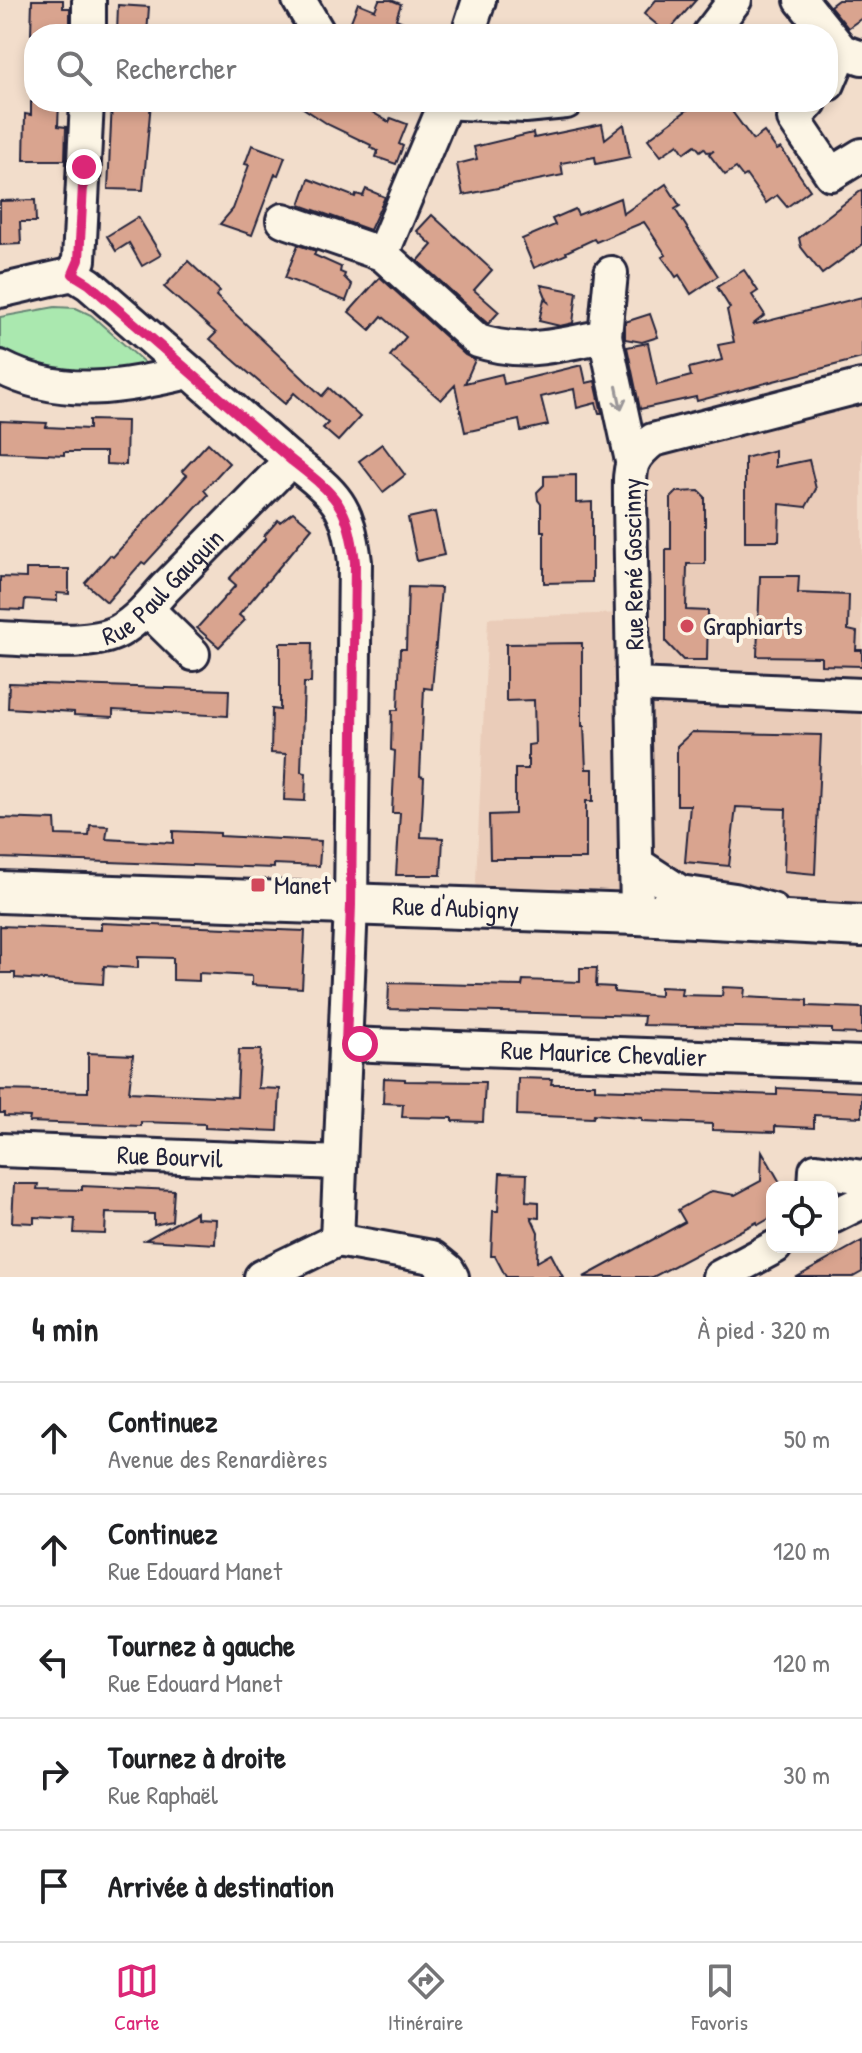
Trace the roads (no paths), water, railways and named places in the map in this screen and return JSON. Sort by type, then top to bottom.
[{"type":"main road","name":"Rue d'Aubigny","points":[[0,892],[637,914],[844,925]]},
{"type":"street","points":[[89,0],[89,24]]},
{"type":"street","points":[[299,0],[313,24]]},
{"type":"street","points":[[471,24],[479,0]]},
{"type":"street","points":[[717,24],[735,0]]},
{"type":"street","points":[[801,0],[824,24]]},
{"type":"street","points":[[838,39],[852,54],[838,72]]},
{"type":"street","points":[[73,274],[79,260],[86,112]]},
{"type":"street","points":[[382,254],[440,112]]},
{"type":"street","points":[[801,112],[794,119],[831,174],[862,155]]},
{"type":"street","points":[[283,220],[382,254],[478,341],[497,347],[530,350],[605,336]]},
{"type":"street","points":[[611,273],[605,336],[632,461]]},
{"type":"street","points":[[0,291],[73,274],[89,284],[323,485],[339,501],[348,519],[355,562],[351,905],[337,1240]]},
{"type":"street","points":[[0,367],[21,378],[48,386],[91,389],[131,386],[189,372]]},
{"type":"street","name":"Rue René Goscinny","points":[[637,914],[630,501],[632,461],[637,452],[653,440],[862,386]]},
{"type":"street","name":"Rue Paul Gauguin","points":[[0,638],[88,639],[117,632],[147,609],[291,460]]},
{"type":"street","points":[[147,609],[193,654]]},
{"type":"street","points":[[635,685],[862,695]]},
{"type":"street","points":[[637,864],[680,892],[735,900],[844,925]]},
{"type":"street","name":"Rue Maurice Chevalier","points":[[346,1044],[862,1063]]},
{"type":"street","name":"Rue Bourvil","points":[[0,1150],[340,1163]]},
{"type":"street","points":[[815,1181],[816,1170],[862,1177]]},
{"type":"street","points":[[838,1214],[862,1202]]},
{"type":"street","points":[[261,1277],[337,1240],[432,1257],[452,1277]]},
{"type":"street","points":[[719,1277],[766,1252]]},
{"type":"place","name":"Graphiarts","points":[[687,626]]},
{"type":"place","name":"Manet","points":[[258,885]]}]
